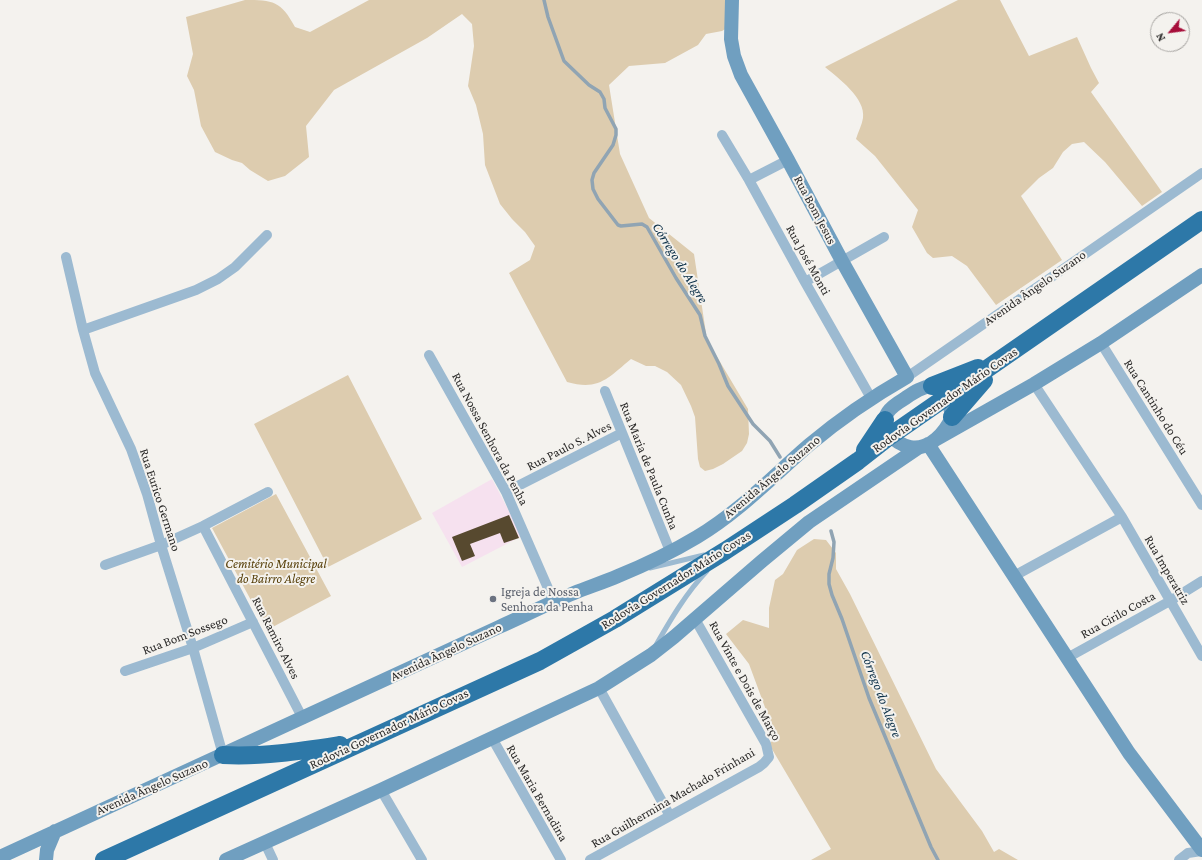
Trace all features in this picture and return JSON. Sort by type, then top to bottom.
[{"type":"highway","name":"Rodovia Governador Mário Covas","points":[[104,860],[540,661],[615,620],[725,551],[858,461],[910,439],[948,397],[1202,220]]},
{"type":"highway","points":[[928,387],[1002,360]]},
{"type":"highway","points":[[952,417],[1002,360]]},
{"type":"highway","points":[[223,755],[245,756],[267,754],[361,742]]},
{"type":"main road","name":"Rua Bom Jesus","points":[[732,0],[731,39],[734,56],[741,75],[907,377]]},
{"type":"main road","points":[[226,860],[381,790],[598,688],[651,655],[674,637],[762,561],[910,439],[1034,384],[1101,343],[1202,275]]},
{"type":"main road","points":[[903,400],[907,377],[928,387],[941,390],[948,397],[952,417],[945,430],[910,439]]},
{"type":"main road","name":"Avenida Ângelo Suzano","points":[[0,857],[303,719],[554,602],[620,576],[670,552],[720,522],[757,493],[809,446],[871,398],[907,377]]},
{"type":"main road","points":[[928,387],[895,405],[888,413],[910,439],[1014,576],[1128,753],[1202,850]]},
{"type":"main road","points":[[46,860],[47,850],[55,831]]},
{"type":"street","name":"Rua José Monti","points":[[722,135],[749,180],[871,398]]},
{"type":"street","points":[[749,180],[788,160]]},
{"type":"street","name":"Avenida Ângelo Suzano","points":[[907,377],[1202,173]]},
{"type":"street","points":[[83,330],[196,290],[218,279],[235,267],[267,235]]},
{"type":"street","points":[[805,282],[884,237]]},
{"type":"street","name":"Rua Eurico Germano","points":[[66,257],[83,330],[96,373],[133,456],[147,494],[161,546],[194,648],[223,755]]},
{"type":"street","name":"Rua Cantinho do Céu","points":[[1101,343],[1202,505]]},
{"type":"street","name":"Rua Nossa Senhora da Penha","points":[[429,355],[506,492],[554,602]]},
{"type":"street","name":"Rua Imperatriz","points":[[1034,384],[1122,517],[1202,656]]},
{"type":"street","name":"Rua Maria de Paula Cunha","points":[[605,391],[670,552]]},
{"type":"street","name":"Rua Paulo S. Alves","points":[[506,492],[622,433]]},
{"type":"street","points":[[105,565],[161,546],[268,492]]},
{"type":"street","points":[[1014,576],[1122,517]]},
{"type":"street","name":"Rua Ramiro Alves","points":[[203,526],[303,719]]},
{"type":"street","name":"Rua Cirilo Costa","points":[[1067,658],[1170,601],[1202,581]]},
{"type":"street","name":"Rua Vinte e Dois de Março","points":[[695,619],[766,744],[768,757]]},
{"type":"street","name":"Rua Bom Sossego","points":[[125,671],[194,648],[253,622]]},
{"type":"street","points":[[598,688],[670,816]]},
{"type":"street","name":"Rua Maria Bernadina","points":[[492,738],[561,860]]},
{"type":"street","name":"Rua Guilhermina Machado Frinhani","points":[[590,860],[759,767],[768,757]]},
{"type":"street","points":[[381,790],[422,860]]},
{"type":"street","points":[[265,842],[273,860]]},
{"type":"street","points":[[1179,860],[1188,853],[1202,850]]},
{"type":"lane","points":[[620,576],[725,551]]},
{"type":"lane","points":[[651,655],[672,617],[696,582],[725,551]]},
{"type":"shaded area","points":[[492,479],[522,536],[462,567],[432,513]]},
{"type":"green space","points":[[245,0],[263,1],[275,4],[285,12],[295,27],[310,32],[369,0],[734,0],[735,23],[722,31],[706,34],[698,45],[665,63],[629,66],[609,85],[620,154],[649,218],[694,254],[707,340],[748,409],[749,434],[747,443],[742,451],[713,469],[705,471],[700,467],[695,417],[691,406],[681,385],[667,372],[655,366],[646,366],[631,359],[609,377],[595,384],[587,385],[567,382],[509,273],[530,260],[535,246],[525,232],[500,204],[485,165],[483,134],[476,105],[468,86],[474,46],[472,24],[462,14],[427,38],[334,90],[306,126],[309,157],[285,176],[268,181],[250,170],[242,163],[215,152],[201,126],[194,90],[187,76],[193,54],[186,17]]},
{"type":"green space","points":[[958,0],[1000,0],[1029,56],[1077,37],[1099,83],[1091,92],[1162,192],[1142,206],[1105,162],[1084,142],[1072,144],[1063,152],[1053,168],[1039,178],[1021,196],[1062,260],[996,305],[967,266],[952,256],[933,258],[927,253],[912,227],[918,210],[875,156],[856,139],[863,118],[863,111],[860,103],[850,89],[825,67]]},
{"type":"green space","points":[[348,375],[422,519],[328,567],[254,424]]},
{"type":"green space","name":"Cemitério Municipal do Bairro Alegre","points":[[276,494],[331,596],[267,630],[212,528]]},
{"type":"green space","points":[[814,539],[826,540],[836,553],[836,569],[850,594],[936,769],[982,831],[994,852],[999,849],[1018,860],[811,860],[831,849],[769,744],[776,737],[749,664],[726,634],[743,620],[769,628],[769,608],[775,580],[783,574],[797,550]]},
{"type":"building","points":[[509,515],[519,538],[504,543],[500,533],[470,544],[475,556],[462,561],[452,537]]},
{"type":"waterway","name":"Córrego do Alegre","points":[[544,0],[548,17],[564,61],[589,85],[600,92],[604,99],[605,108],[616,129],[613,145],[594,173],[592,180],[593,189],[598,199],[618,225],[642,224],[647,227],[676,278],[700,315],[705,336],[728,386],[753,424],[770,441],[780,457]]},
{"type":"waterway","name":"Córrego do Alegre","points":[[831,531],[834,542],[833,558],[829,574],[829,584],[832,595],[842,619],[869,698],[931,847],[938,860]]},
{"type":"place","name":"Igreja de Nossa Senhora da Penha","points":[[493,599]]}]
